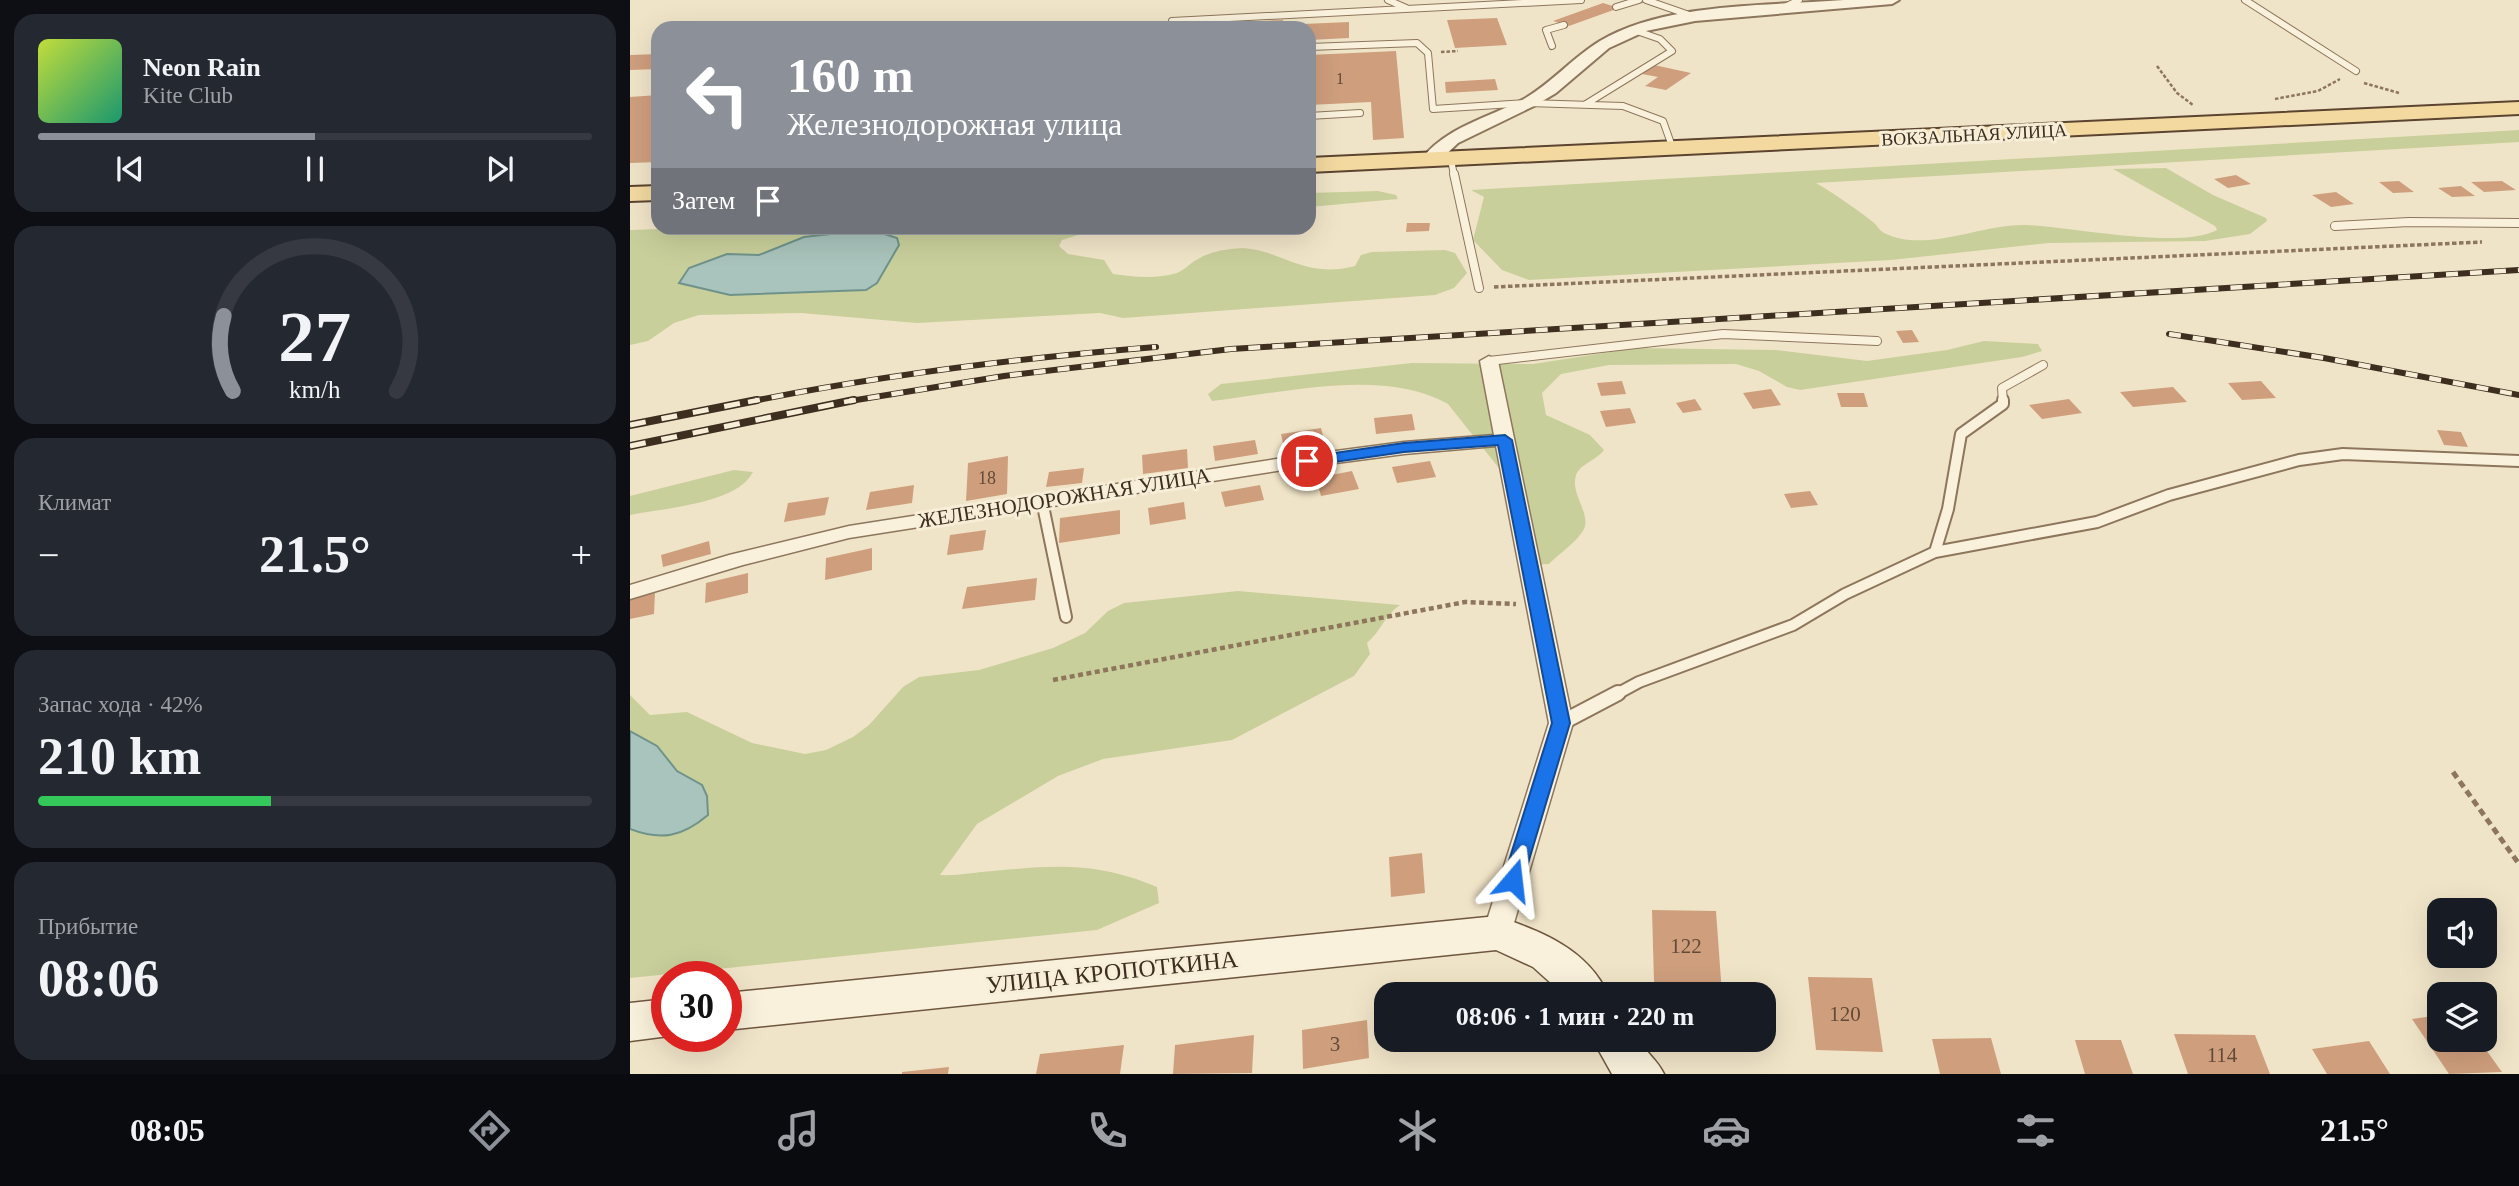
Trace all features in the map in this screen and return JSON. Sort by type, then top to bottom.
[{"type":"main road","name":"ВОКЗАЛЬНАЯ УЛИЦА","points":[[1316,165],[2519,108]]},
{"type":"main road","points":[[630,194],[651,193]]},
{"type":"main road","points":[[1497,933],[1539,948],[1573,974],[1579,982]]},
{"type":"main road","name":"УЛИЦА КРОПОТКИНА","points":[[742,1010],[1497,933]]},
{"type":"main road","points":[[630,1021],[651,1019]]},
{"type":"street","points":[[1440,161],[1452,139],[1550,90],[1604,45],[1634,30],[1695,17],[1892,0]]},
{"type":"street","points":[[1489,361],[1561,723],[1497,933]]},
{"type":"street","name":"ЖЕЛЕЗНОДОРОЖНАЯ УЛИЦА","points":[[630,592],[737,560],[849,532],[1404,447],[1505,440]]},
{"type":"lane","points":[[1388,0],[1412,10]]},
{"type":"lane","points":[[1172,21],[1581,0]]},
{"type":"lane","points":[[1616,7],[1639,0]]},
{"type":"lane","points":[[1646,0],[1695,17]]},
{"type":"lane","points":[[1781,9],[1799,0]]},
{"type":"lane","points":[[2245,0],[2356,71]]},
{"type":"lane","points":[[1552,46],[1546,30],[1564,24]]},
{"type":"lane","points":[[1586,104],[1672,51],[1660,39],[1634,30]]},
{"type":"lane","points":[[1316,47],[1417,43],[1428,53],[1433,109],[1528,103],[1623,106],[1663,121],[1673,149]]},
{"type":"lane","points":[[1316,116],[1360,113]]},
{"type":"lane","points":[[1440,161],[1479,288]]},
{"type":"lane","points":[[2335,226],[2409,222],[2519,223]]},
{"type":"lane","points":[[1489,361],[1723,334],[1877,341]]},
{"type":"lane","points":[[1935,552],[1958,470],[1961,434],[2003,404],[2002,388],[2043,365]]},
{"type":"lane","points":[[1561,723],[1639,682],[1793,625],[1845,594],[1935,552],[2097,522],[2169,495],[2299,460],[2343,454],[2519,461]]},
{"type":"lane","points":[[1042,501],[1066,617]]},
{"type":"path","points":[[2157,66],[2177,93],[2201,112]]},
{"type":"path","points":[[2266,100],[2318,91],[2356,71]]},
{"type":"path","points":[[1479,288],[2491,241]]},
{"type":"path","points":[[1053,680],[1465,602],[1537,605]]},
{"type":"path","points":[[2453,772],[2519,864]]},
{"type":"green space","points":[[2519,130],[2519,142],[1816,183],[1838,196],[1883,232],[1901,239],[1936,239],[1991,228],[2026,225],[2152,238],[2200,236],[2217,230],[2215,226],[2113,169],[2166,168],[2213,195],[2266,218],[2267,221],[2250,234],[2205,241],[2049,243],[1891,260],[1529,280],[1502,270],[1473,240],[1484,197],[1471,190]]},
{"type":"green space","points":[[1378,191],[1396,195],[1398,199],[1316,206],[1316,193]]},
{"type":"green space","points":[[651,229],[651,235],[1078,235],[1062,240],[1059,246],[1068,254],[1104,260],[1113,274],[1137,277],[1180,272],[1197,259],[1227,249],[1262,251],[1319,269],[1355,266],[1361,255],[1372,252],[1445,250],[1455,253],[1467,273],[1454,288],[1435,295],[1123,318],[1100,313],[917,323],[801,313],[699,315],[674,323],[648,341],[630,345],[630,230]]},
{"type":"green space","points":[[1984,341],[2038,344],[2042,351],[2022,357],[1800,390],[1787,387],[1759,371],[1736,364],[1609,365],[1561,374],[1542,393],[1546,415],[1590,435],[1604,450],[1576,475],[1576,489],[1585,516],[1584,529],[1573,543],[1549,564],[1533,565],[1502,472],[1448,404],[1422,393],[1394,387],[1364,385],[1301,389],[1212,401],[1208,394],[1221,384],[1412,363],[1533,364],[1636,348],[1775,350],[1867,361],[1947,350]]},
{"type":"green space","points":[[734,470],[753,472],[745,483],[716,498],[630,515],[630,496]]},
{"type":"green space","points":[[1238,591],[1400,605],[1390,613],[1367,643],[1370,654],[1354,676],[1232,740],[1103,759],[1058,776],[977,824],[940,875],[1037,867],[1095,869],[1157,887],[1159,903],[1097,930],[742,966],[742,961],[651,961],[651,976],[630,978],[630,695],[650,715],[687,712],[752,743],[805,754],[826,750],[853,737],[869,725],[903,687],[919,677],[979,670],[1053,648],[1085,633],[1108,611],[1124,603]]},
{"type":"water","points":[[888,235],[897,238],[899,245],[877,283],[866,290],[730,295],[679,283],[689,268],[727,254],[759,255],[804,237]]},
{"type":"water","points":[[630,731],[657,746],[677,771],[702,785],[707,796],[708,815],[689,828],[671,835],[652,835],[630,829]]},
{"type":"building","points":[[1603,3],[1619,8],[1569,26],[1553,21]]},
{"type":"building","points":[[1497,18],[1507,45],[1455,48],[1447,20]]},
{"type":"building","points":[[1349,22],[1349,38],[1316,40],[1316,23]]},
{"type":"building","points":[[1396,51],[1404,138],[1373,140],[1371,102],[1316,105],[1316,55]]},
{"type":"building","points":[[651,54],[651,69],[630,70],[630,55]]},
{"type":"building","points":[[1654,65],[1691,73],[1666,90],[1645,86],[1658,77],[1642,74]]},
{"type":"building","points":[[1495,79],[1498,90],[1446,93],[1445,82]]},
{"type":"building","points":[[651,96],[651,162],[630,163],[630,97]]},
{"type":"building","points":[[2236,175],[2251,184],[2228,188],[2214,179]]},
{"type":"building","points":[[2399,181],[2414,192],[2393,193],[2379,182]]},
{"type":"building","points":[[2502,181],[2516,190],[2484,192],[2471,182]]},
{"type":"building","points":[[2461,186],[2475,196],[2452,197],[2438,188]]},
{"type":"building","points":[[2336,192],[2354,204],[2331,207],[2312,195]]},
{"type":"building","points":[[1407,223],[1430,223],[1429,231],[1406,232]]},
{"type":"building","points":[[1912,330],[1919,342],[1903,343],[1896,331]]},
{"type":"building","points":[[1622,381],[1626,394],[1601,396],[1597,383]]},
{"type":"building","points":[[2261,381],[2276,398],[2242,400],[2228,383]]},
{"type":"building","points":[[2173,387],[2187,402],[2133,407],[2120,392]]},
{"type":"building","points":[[1771,389],[1781,405],[1753,409],[1743,393]]},
{"type":"building","points":[[1837,393],[1864,393],[1868,407],[1841,407]]},
{"type":"building","points":[[1695,399],[1702,410],[1683,413],[1676,403]]},
{"type":"building","points":[[2069,399],[2082,413],[2042,419],[2029,405]]},
{"type":"building","points":[[1630,408],[1636,423],[1606,427],[1600,411]]},
{"type":"building","points":[[1412,414],[1415,430],[1376,434],[1374,418]]},
{"type":"building","points":[[1321,428],[1326,447],[1285,453],[1281,434]]},
{"type":"building","points":[[2437,430],[2461,432],[2468,447],[2444,445]]},
{"type":"building","points":[[1255,440],[1258,454],[1215,461],[1213,446]]},
{"type":"building","points":[[1187,449],[1188,468],[1143,474],[1142,455]]},
{"type":"building","points":[[1008,456],[1007,494],[966,501],[968,463]]},
{"type":"building","points":[[1430,461],[1436,477],[1397,483],[1392,467]]},
{"type":"building","points":[[1084,468],[1082,483],[1046,487],[1049,472]]},
{"type":"building","points":[[1352,471],[1359,489],[1321,496],[1316,478]]},
{"type":"building","points":[[914,485],[912,503],[866,510],[870,492]]},
{"type":"building","points":[[1260,485],[1264,500],[1225,507],[1221,492]]},
{"type":"building","points":[[1810,491],[1818,505],[1791,508],[1784,494]]},
{"type":"building","points":[[829,497],[825,515],[784,522],[788,503]]},
{"type":"building","points":[[1184,502],[1186,519],[1150,525],[1148,508]]},
{"type":"building","points":[[1120,510],[1120,534],[1059,543],[1060,518]]},
{"type":"building","points":[[986,530],[983,550],[947,555],[950,535]]},
{"type":"building","points":[[709,541],[711,554],[663,567],[661,555]]},
{"type":"building","points":[[872,548],[872,570],[825,580],[826,558]]},
{"type":"building","points":[[748,573],[748,593],[705,603],[706,583]]},
{"type":"building","points":[[1037,578],[1035,600],[962,609],[967,587]]},
{"type":"building","points":[[655,593],[654,614],[630,619],[630,599]]},
{"type":"building","points":[[1422,853],[1425,893],[1391,897],[1389,857]]},
{"type":"building","points":[[1652,910],[1716,911],[1721,982],[1654,982]]},
{"type":"building","points":[[1808,977],[1872,978],[1883,1052],[1816,1050]]},
{"type":"building","points":[[2427,1017],[2427,1041],[2412,1019]]},
{"type":"building","points":[[1367,1020],[1369,1058],[1303,1069],[1302,1030]]},
{"type":"building","points":[[2174,1034],[2255,1035],[2270,1074],[2188,1074]]},
{"type":"building","points":[[1254,1035],[1252,1073],[1173,1074],[1175,1045]]},
{"type":"building","points":[[1991,1038],[2001,1074],[1940,1074],[1932,1039]]},
{"type":"building","points":[[2075,1040],[2121,1040],[2133,1074],[2085,1074]]},
{"type":"building","points":[[2369,1041],[2390,1074],[2327,1074],[2312,1049]]},
{"type":"building","points":[[1124,1045],[1120,1074],[1036,1074],[1040,1054]]},
{"type":"building","points":[[2434,1052],[2488,1052],[2502,1072],[2449,1074]]},
{"type":"building","points":[[949,1067],[948,1074],[902,1074],[902,1072]]},
{"type":"railway","points":[[845,402],[1004,376],[1231,349],[2519,270]]},
{"type":"railway","points":[[2169,334],[2324,358],[2519,395]]},
{"type":"railway","points":[[748,402],[951,368],[1156,347]]},
{"type":"railway","points":[[630,425],[757,400]]},
{"type":"railway","points":[[845,402],[854,400]]},
{"type":"railway","points":[[630,446],[845,402]]},
{"type":"route","points":[[1307,461],[1404,447],[1505,440],[1561,723],[1513,880]]}]
